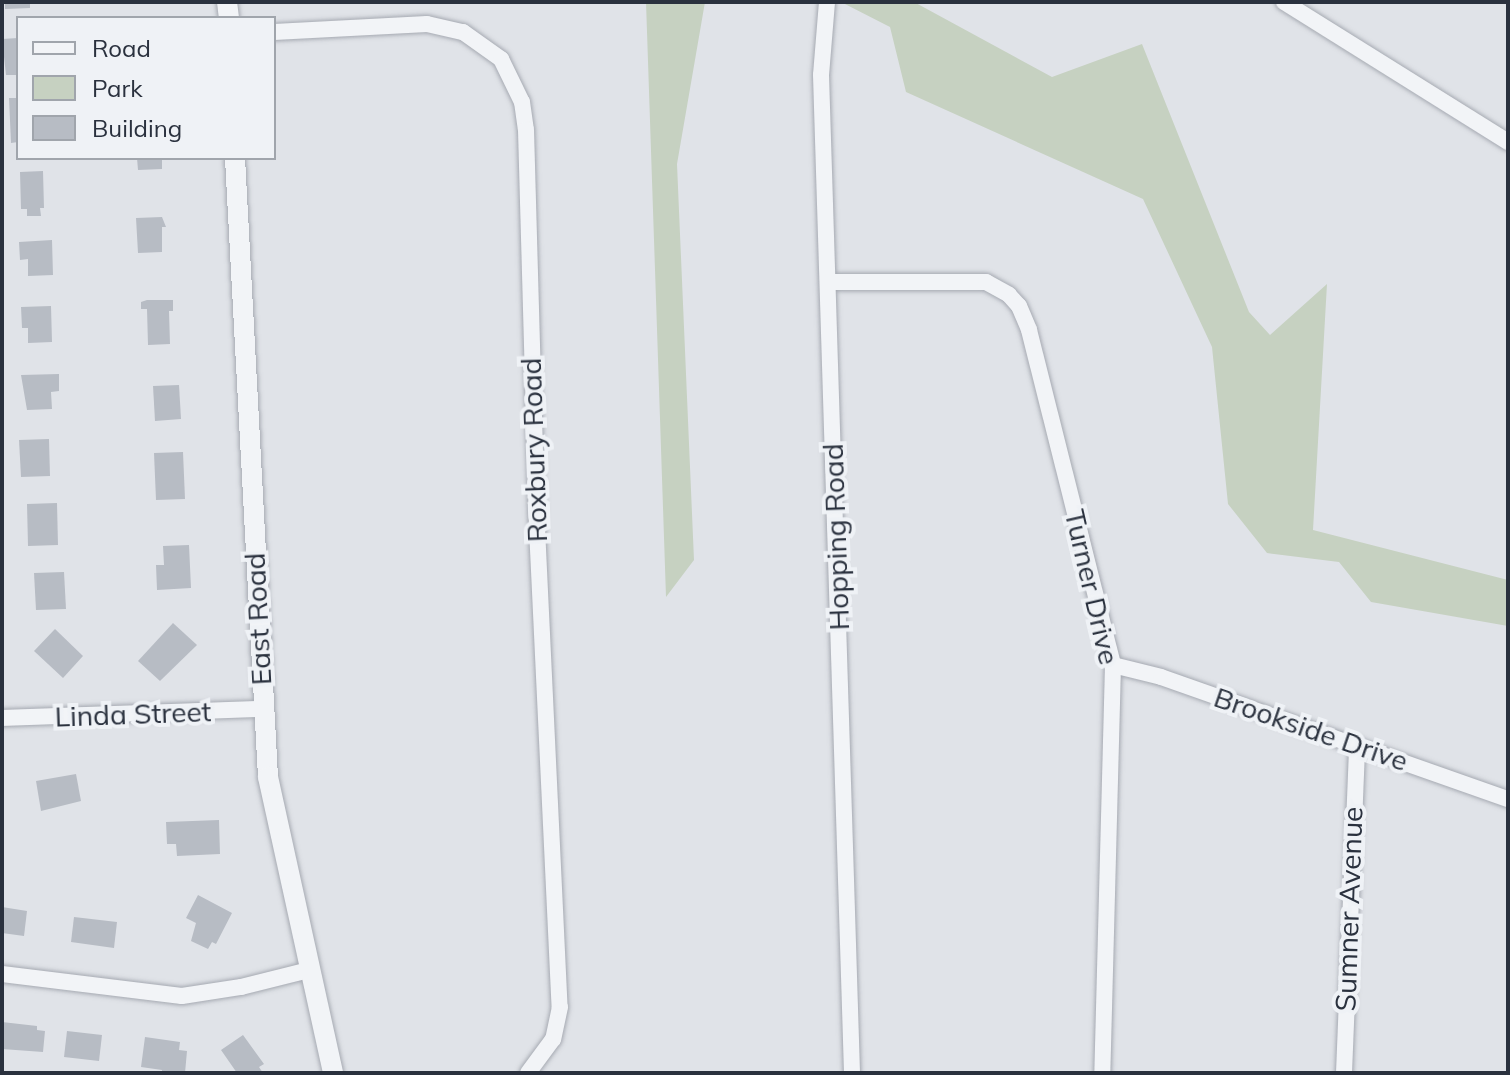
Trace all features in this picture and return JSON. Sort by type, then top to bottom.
[{"type":"street","name":"Hopping Road","points":[[827,2],[821,75],[852,1073]]},
{"type":"street","points":[[1284,2],[1508,142]]},
{"type":"street","name":"Roxbury Road","points":[[276,32],[427,24],[463,32],[501,59],[522,102],[526,130],[537,528],[560,1007],[553,1039],[528,1073]]},
{"type":"street","name":"East Road","points":[[235,160],[268,777],[333,1073]]},
{"type":"street","name":"Turner Drive","points":[[829,282],[971,280],[997,287],[1019,306],[1029,330],[1113,665],[1102,1073]]},
{"type":"street","name":"Brookside Drive","points":[[1113,665],[1161,677],[1508,799]]},
{"type":"street","name":"Linda Street","points":[[2,718],[263,709]]},
{"type":"street","name":"Sumner Avenue","points":[[1344,1073],[1357,745]]},
{"type":"street","points":[[2,974],[182,996],[241,987],[309,970]]},
{"type":"green space","points":[[646,2],[705,2],[677,164],[694,560],[666,597]]},
{"type":"green space","points":[[841,2],[914,2],[1052,77],[1142,44],[1249,312],[1270,335],[1327,284],[1313,530],[1508,580],[1508,626],[1371,602],[1339,562],[1267,553],[1228,504],[1212,347],[1143,199],[906,92],[890,27]]},
{"type":"building","points":[[5,2],[30,2],[30,8],[5,9]]},
{"type":"building","points":[[16,38],[16,75],[6,75],[2,39]]},
{"type":"building","points":[[9,98],[16,98],[16,142],[11,143]]},
{"type":"building","points":[[137,160],[162,160],[162,169],[138,170]]},
{"type":"building","points":[[43,171],[44,208],[40,208],[41,216],[27,216],[27,209],[21,209],[20,172]]},
{"type":"building","points":[[162,217],[166,227],[162,227],[162,252],[138,253],[136,218]]},
{"type":"building","points":[[52,240],[53,275],[28,276],[28,259],[20,260],[19,242]]},
{"type":"building","points":[[173,300],[173,311],[169,311],[170,344],[148,345],[147,309],[141,309],[141,302]]},
{"type":"building","points":[[51,306],[52,342],[28,343],[28,328],[22,328],[21,307]]},
{"type":"building","points":[[59,374],[59,391],[51,392],[52,409],[27,410],[21,375]]},
{"type":"building","points":[[179,385],[181,419],[155,421],[153,386]]},
{"type":"building","points":[[49,439],[50,476],[21,477],[19,440]]},
{"type":"building","points":[[183,452],[185,499],[156,500],[154,453]]},
{"type":"building","points":[[57,503],[58,545],[28,546],[27,504]]},
{"type":"building","points":[[189,545],[191,588],[157,590],[156,565],[164,565],[163,546]]},
{"type":"building","points":[[64,572],[66,609],[36,610],[34,573]]},
{"type":"building","points":[[173,623],[197,645],[160,681],[138,661]]},
{"type":"building","points":[[55,629],[83,656],[63,678],[34,651]]},
{"type":"building","points":[[76,774],[81,801],[41,811],[36,781]]},
{"type":"building","points":[[219,820],[220,854],[177,856],[176,844],[167,844],[166,822]]},
{"type":"building","points":[[198,895],[232,913],[216,944],[212,942],[208,949],[191,941],[196,923],[186,918]]},
{"type":"building","points":[[2,907],[27,911],[24,936],[2,933]]},
{"type":"building","points":[[74,917],[117,922],[114,948],[71,942]]},
{"type":"building","points":[[2,1022],[37,1026],[37,1030],[45,1031],[43,1052],[2,1049]]},
{"type":"building","points":[[67,1031],[102,1035],[99,1061],[64,1057]]},
{"type":"building","points":[[243,1035],[264,1064],[259,1067],[263,1073],[237,1073],[221,1050]]},
{"type":"building","points":[[145,1037],[180,1042],[179,1050],[187,1051],[185,1073],[162,1073],[162,1070],[141,1067]]}]
